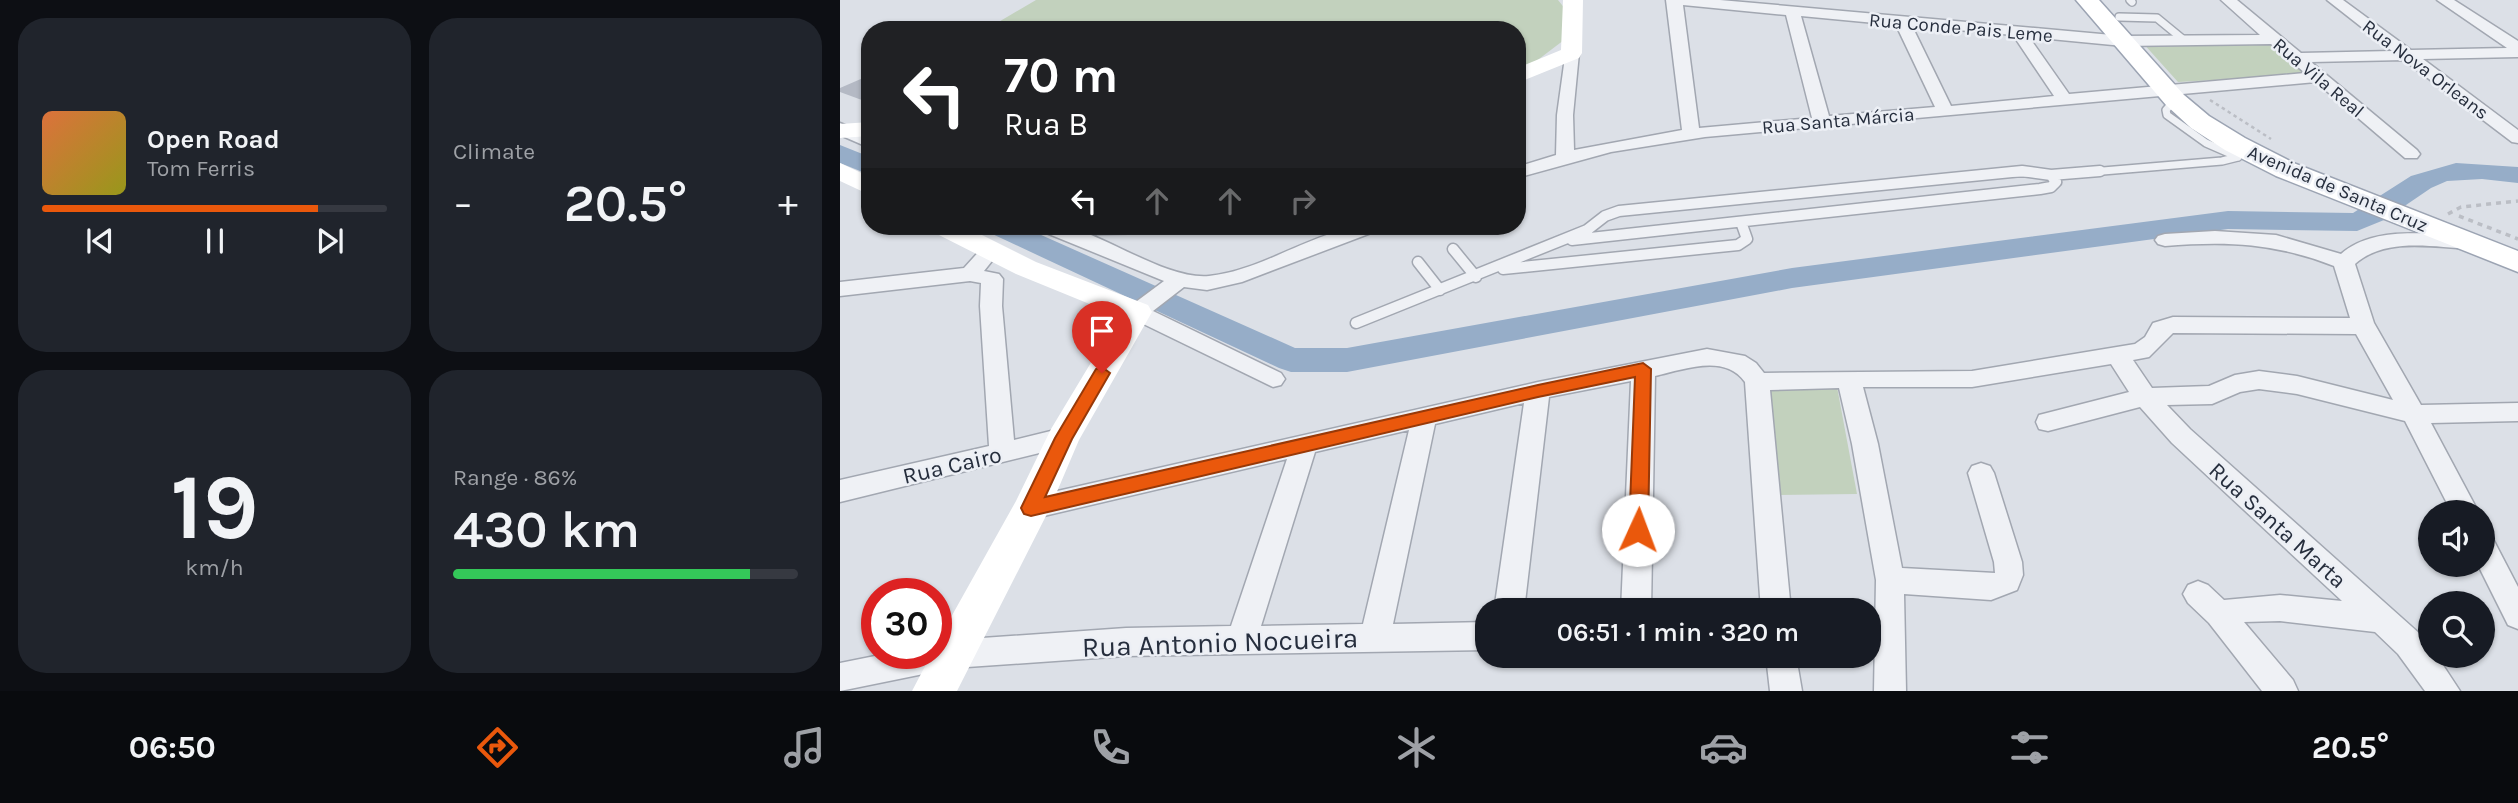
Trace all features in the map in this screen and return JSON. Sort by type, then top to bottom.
[{"type":"main road","name":"Avenida de Santa Cruz","points":[[2087,0],[2132,41],[2176,90],[2200,122],[2259,153],[2364,196],[2430,214],[2518,249]]},
{"type":"main road","name":"Avenida de Santa Cruz","points":[[2103,0],[2127,6],[2132,41]]},
{"type":"main road","name":"Avenida de Santa Cruz","points":[[2176,90],[2211,119],[2248,141],[2364,196]]},
{"type":"main road","name":"Avenida de Santa Cruz","points":[[2430,214],[2475,243],[2518,262]]},
{"type":"street","points":[[1566,156],[1565,115],[1573,0]]},
{"type":"street","points":[[1674,0],[1690,132]]},
{"type":"street","name":"Rua Conde Pais Leme","points":[[1674,0],[1903,23],[2132,41],[2272,39]]},
{"type":"street","name":"Rua Vila Real","points":[[2228,0],[2410,154]]},
{"type":"street","name":"Rua Nova Orleans","points":[[2334,0],[2518,138]]},
{"type":"street","points":[[2444,0],[2518,50]]},
{"type":"street","points":[[1792,11],[1822,122]]},
{"type":"street","points":[[1903,23],[1945,111]]},
{"type":"street","points":[[2018,32],[2064,99]]},
{"type":"street","points":[[2295,58],[2518,50]]},
{"type":"street","points":[[1526,71],[1571,53]]},
{"type":"street","name":"Rua Santa Márcia","points":[[1526,170],[1566,156],[1690,132],[2319,78]]},
{"type":"street","points":[[840,171],[861,182]]},
{"type":"street","points":[[952,235],[984,268],[991,306],[1002,453]]},
{"type":"street","points":[[1097,235],[1174,284],[1207,283],[1235,277],[1348,235]]},
{"type":"street","points":[[2165,240],[2261,237],[2300,245],[2344,262]]},
{"type":"street","points":[[2459,500],[2414,414],[2362,326],[2350,294],[2344,262],[2352,252],[2365,246],[2390,242],[2475,243]]},
{"type":"street","points":[[840,289],[984,268],[1026,268],[1140,310],[1273,379]]},
{"type":"street","points":[[934,691],[1031,508],[1063,438],[1140,310],[1174,284]]},
{"type":"street","points":[[1757,382],[1972,379],[2141,351],[2153,342],[2161,328],[2173,325],[2362,326]]},
{"type":"street","name":"Rua Santa Marta","points":[[2116,354],[2145,397],[2215,470],[2382,619],[2418,655],[2444,691]]},
{"type":"street","points":[[1031,508],[1538,391],[1707,357],[1727,359],[1741,362],[1751,369],[1757,382],[1775,598]]},
{"type":"street","points":[[1636,598],[1643,369]]},
{"type":"street","points":[[1849,379],[1865,444],[1890,580],[1881,614]]},
{"type":"street","points":[[2048,422],[2145,397],[2186,398],[2212,395],[2235,384],[2259,380],[2297,385],[2414,414],[2518,412]]},
{"type":"street","points":[[1511,598],[1538,391]]},
{"type":"street","points":[[1375,637],[1423,418]]},
{"type":"street","name":"Rua Cairo","points":[[840,491],[1063,438]]},
{"type":"street","points":[[1242,639],[1305,444]]},
{"type":"street","points":[[1890,580],[1991,587],[2007,581],[2008,562],[1981,473]]},
{"type":"street","points":[[2495,562],[2509,579],[2518,616]]},
{"type":"street","points":[[2282,691],[2209,604],[2276,606],[2340,617],[2382,619]]},
{"type":"street","name":"Rua Antonio Nocueira","points":[[953,654],[1126,642],[1475,636]]},
{"type":"street","points":[[1881,642],[1890,691]]},
{"type":"street","points":[[840,678],[953,654]]},
{"type":"street","points":[[1783,668],[1786,691]]},
{"type":"lane","points":[[2127,6],[2157,19],[2185,41]]},
{"type":"lane","points":[[1356,323],[1476,277],[1587,230],[1605,216],[1619,211],[2022,171],[2051,175],[2222,162],[2259,153]]},
{"type":"lane","points":[[1557,242],[2040,189],[2051,187],[2056,182],[2051,175]]},
{"type":"lane","points":[[1493,270],[1738,245],[1747,239],[1741,222]]},
{"type":"lane","points":[[1453,249],[1476,277]]},
{"type":"lane","points":[[1418,262],[1440,290]]},
{"type":"path","points":[[2176,90],[2259,153]]},
{"type":"path","points":[[2430,214],[2461,207],[2518,201]]},
{"type":"path","points":[[2430,214],[2518,239]]},
{"type":"green space","points":[[1036,0],[1558,0],[1566,10],[1564,40],[1535,62],[1526,66],[1526,21],[1000,21]]},
{"type":"green space","points":[[2270,41],[2308,75],[2178,82],[2142,42]]},
{"type":"green space","points":[[1837,387],[1857,494],[1778,495],[1766,388]]},
{"type":"building","points":[[861,79],[861,100],[840,92],[840,88]]},
{"type":"waterway","points":[[840,153],[861,163]]},
{"type":"waterway","points":[[1018,235],[1291,360],[1347,360],[1792,278],[2228,220],[2357,222],[2366,219],[2421,182],[2444,173],[2469,171],[2518,175]]},
{"type":"route","points":[[1102,373],[1063,438],[1031,508],[1643,369],[1638,530]]}]
